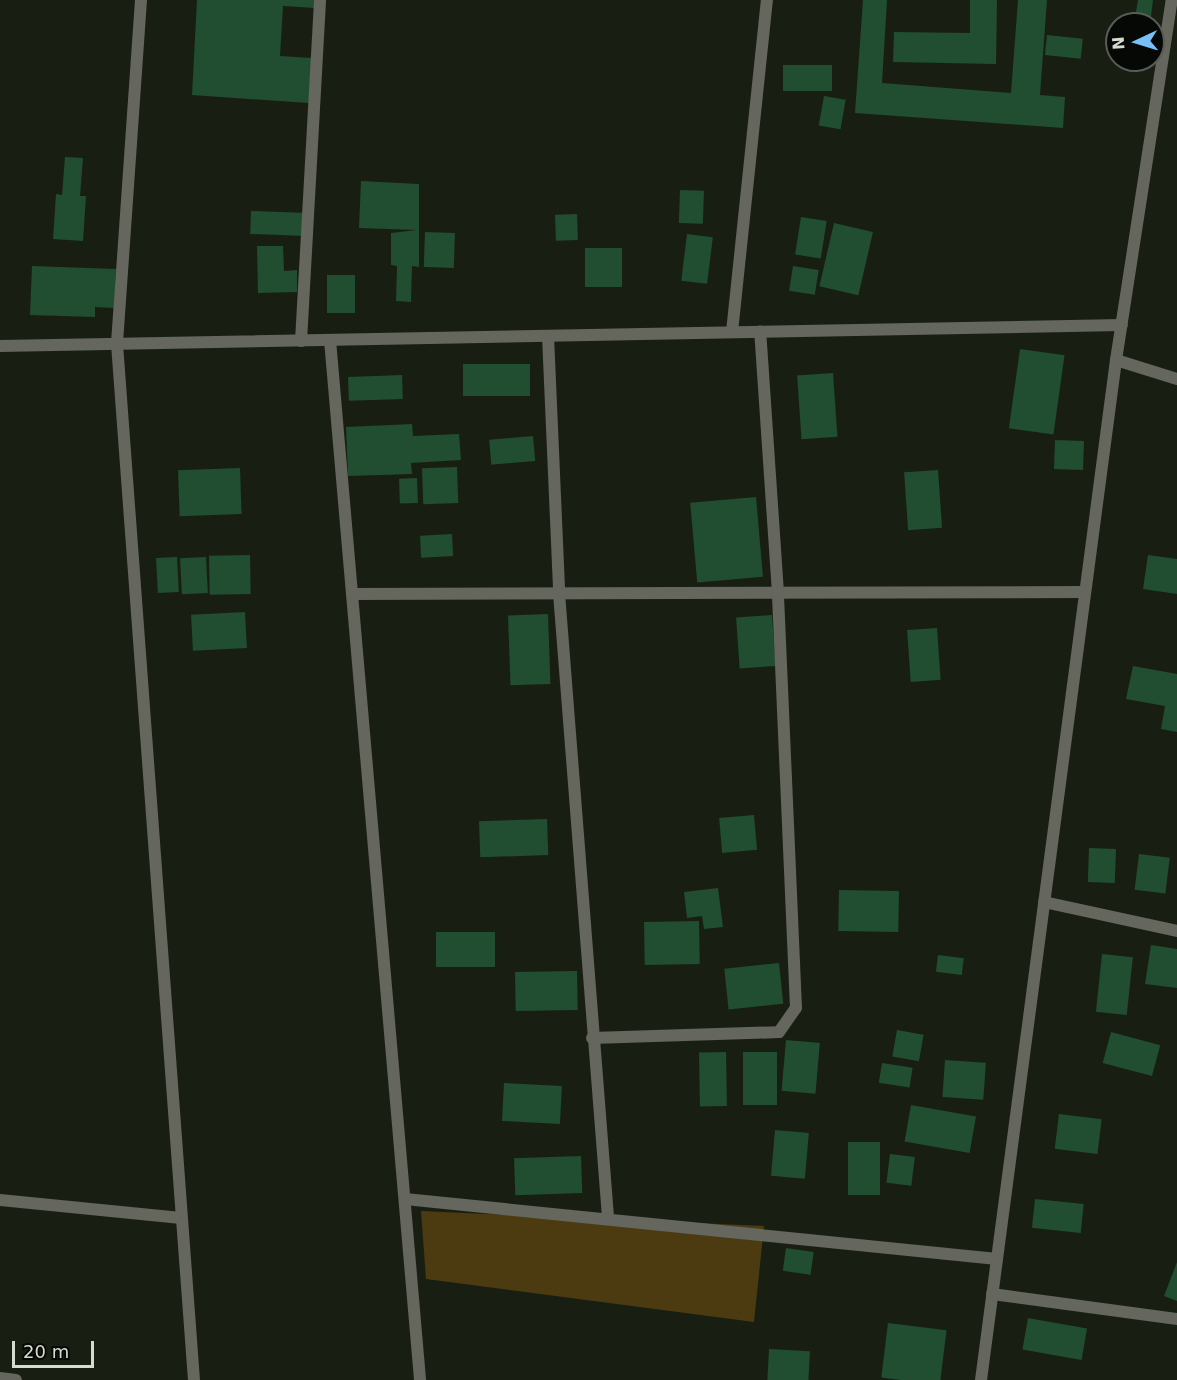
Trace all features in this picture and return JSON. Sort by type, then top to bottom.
[{"type":"street","points":[[141,0],[117,344],[194,1380]]},
{"type":"street","points":[[301,341],[320,0]]},
{"type":"street","points":[[732,332],[767,0]]},
{"type":"street","points":[[981,1380],[1116,360],[1172,0]]},
{"type":"street","points":[[0,346],[1122,325]]},
{"type":"street","points":[[592,1038],[778,1032],[796,1008],[778,593],[760,332]]},
{"type":"street","points":[[548,336],[559,593],[592,1038],[608,1217]]},
{"type":"street","points":[[330,339],[420,1380]]},
{"type":"street","points":[[1116,360],[1177,380]]},
{"type":"street","points":[[352,594],[1085,592]]},
{"type":"street","points":[[1044,902],[1177,931]]},
{"type":"street","points":[[405,1198],[997,1258]]},
{"type":"street","points":[[0,1200],[181,1218]]},
{"type":"street","points":[[992,1294],[1177,1319]]},
{"type":"street","points":[[0,1378],[16,1380]]},
{"type":"shaded area","points":[[421,1211],[764,1226],[754,1322],[426,1279]]},
{"type":"building","points":[[197,0],[315,0],[315,8],[283,6],[280,56],[312,58],[309,103],[192,95]]},
{"type":"building","points":[[863,0],[887,0],[882,83],[1011,93],[1018,0],[1047,0],[1040,95],[1065,97],[1063,128],[855,113]]},
{"type":"building","points":[[970,0],[997,0],[996,64],[893,62],[894,32],[970,33]]},
{"type":"building","points":[[1138,0],[1153,0],[1152,12],[1136,12]]},
{"type":"building","points":[[1047,35],[1083,39],[1081,59],[1045,55]]},
{"type":"building","points":[[783,65],[832,65],[832,91],[783,91]]},
{"type":"building","points":[[824,96],[846,100],[840,129],[819,126]]},
{"type":"building","points":[[65,157],[83,158],[80,196],[86,196],[83,241],[53,239],[56,194],[62,195]]},
{"type":"building","points":[[361,181],[419,184],[419,267],[412,266],[411,302],[396,301],[397,266],[391,265],[391,233],[417,230],[359,228]]},
{"type":"building","points":[[680,190],[704,191],[703,224],[679,223]]},
{"type":"building","points":[[251,211],[307,213],[306,236],[250,234]]},
{"type":"building","points":[[577,214],[578,240],[556,241],[555,215]]},
{"type":"building","points":[[801,217],[827,221],[821,259],[795,255]]},
{"type":"building","points":[[834,223],[873,232],[858,295],[819,286]]},
{"type":"building","points":[[425,232],[455,233],[454,268],[424,267]]},
{"type":"building","points":[[687,234],[713,237],[707,284],[681,281]]},
{"type":"building","points":[[257,246],[283,246],[284,271],[297,270],[297,292],[258,293]]},
{"type":"building","points":[[585,248],[622,248],[622,287],[585,287]]},
{"type":"building","points":[[32,266],[116,269],[114,308],[95,307],[95,317],[30,315]]},
{"type":"building","points":[[793,266],[819,270],[815,295],[789,291]]},
{"type":"building","points":[[327,275],[355,275],[355,313],[327,313]]},
{"type":"building","points":[[1020,349],[1065,355],[1053,434],[1009,428]]},
{"type":"building","points":[[463,364],[530,364],[530,396],[463,396]]},
{"type":"building","points":[[833,373],[837,437],[802,439],[797,376]]},
{"type":"building","points":[[402,375],[403,399],[349,401],[348,377]]},
{"type":"building","points":[[412,424],[413,436],[459,434],[461,460],[411,463],[412,474],[348,476],[346,427]]},
{"type":"building","points":[[533,436],[535,461],[491,465],[489,440]]},
{"type":"building","points":[[1055,440],[1084,441],[1083,470],[1054,469]]},
{"type":"building","points":[[457,467],[458,503],[423,504],[422,468]]},
{"type":"building","points":[[240,468],[242,514],[180,516],[178,470]]},
{"type":"building","points":[[938,470],[942,528],[908,530],[904,472]]},
{"type":"building","points":[[417,478],[418,503],[400,504],[399,479]]},
{"type":"building","points":[[756,497],[763,577],[697,582],[690,503]]},
{"type":"building","points":[[452,534],[453,556],[421,558],[420,536]]},
{"type":"building","points":[[250,555],[251,594],[210,595],[209,556]]},
{"type":"building","points":[[1148,555],[1177,559],[1177,594],[1143,589]]},
{"type":"building","points":[[177,557],[179,592],[158,593],[156,558]]},
{"type":"building","points":[[206,557],[208,593],[182,594],[180,558]]},
{"type":"building","points":[[245,612],[247,648],[193,651],[191,615]]},
{"type":"building","points":[[548,614],[550,684],[510,685],[508,615]]},
{"type":"building","points":[[772,615],[776,666],[740,668],[736,618]]},
{"type":"building","points":[[937,628],[941,680],[911,682],[907,630]]},
{"type":"building","points":[[1133,666],[1177,674],[1177,732],[1161,729],[1165,706],[1126,699]]},
{"type":"building","points":[[754,815],[757,850],[722,853],[719,818]]},
{"type":"building","points":[[547,819],[548,855],[480,857],[479,821]]},
{"type":"building","points":[[1089,848],[1116,849],[1115,883],[1088,882]]},
{"type":"building","points":[[1139,854],[1170,858],[1165,894],[1135,890]]},
{"type":"building","points":[[718,888],[723,927],[704,929],[702,916],[687,918],[684,892]]},
{"type":"building","points":[[839,890],[899,891],[898,932],[838,931]]},
{"type":"building","points":[[699,921],[700,964],[645,965],[644,922]]},
{"type":"building","points":[[436,932],[495,932],[495,967],[436,967]]},
{"type":"building","points":[[1151,945],[1177,949],[1177,988],[1145,984]]},
{"type":"building","points":[[1102,954],[1133,957],[1127,1015],[1096,1012]]},
{"type":"building","points":[[938,955],[964,958],[962,975],[936,972]]},
{"type":"building","points":[[779,963],[783,1004],[729,1010],[724,969]]},
{"type":"building","points":[[577,971],[578,1010],[516,1011],[515,972]]},
{"type":"building","points":[[897,1030],[924,1035],[919,1061],[892,1057]]},
{"type":"building","points":[[1111,1032],[1160,1045],[1152,1076],[1103,1063]]},
{"type":"building","points":[[786,1040],[820,1043],[815,1094],[782,1091]]},
{"type":"building","points":[[699,1052],[726,1052],[727,1106],[700,1106]]},
{"type":"building","points":[[743,1052],[777,1052],[777,1105],[743,1105]]},
{"type":"building","points":[[945,1060],[986,1063],[983,1100],[942,1097]]},
{"type":"building","points":[[882,1063],[913,1068],[909,1088],[879,1083]]},
{"type":"building","points":[[504,1083],[562,1086],[560,1124],[502,1121]]},
{"type":"building","points":[[911,1105],[976,1116],[970,1153],[905,1141]]},
{"type":"building","points":[[1059,1114],[1102,1119],[1097,1154],[1055,1149]]},
{"type":"building","points":[[775,1130],[809,1133],[805,1179],[771,1176]]},
{"type":"building","points":[[848,1142],[880,1142],[880,1195],[848,1195]]},
{"type":"building","points":[[890,1154],[915,1157],[911,1186],[886,1183]]},
{"type":"building","points":[[581,1156],[582,1193],[515,1195],[514,1158]]},
{"type":"building","points":[[1035,1199],[1084,1204],[1081,1233],[1032,1228]]},
{"type":"building","points":[[786,1248],[814,1252],[811,1275],[783,1271]]},
{"type":"building","points":[[1177,1262],[1177,1301],[1164,1296]]},
{"type":"building","points":[[1028,1318],[1087,1328],[1082,1360],[1022,1350]]},
{"type":"building","points":[[888,1323],[947,1330],[940,1380],[881,1378]]},
{"type":"building","points":[[769,1349],[810,1351],[808,1380],[767,1380]]}]
